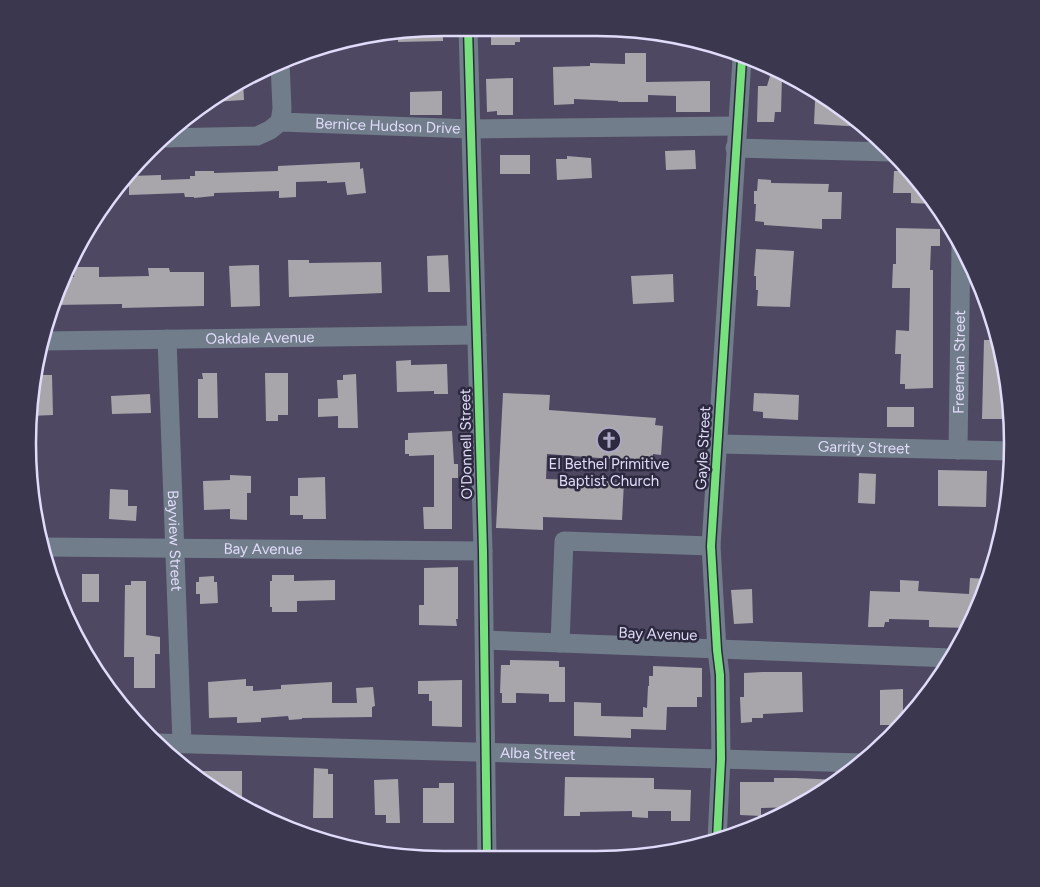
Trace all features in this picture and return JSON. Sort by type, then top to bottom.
[{"type":"street","name":"O'Donnell Street","points":[[468,36],[482,551],[487,851]]},
{"type":"street","name":"Gayle Street","points":[[718,832],[721,759],[720,675],[712,546],[735,148],[742,63]]},
{"type":"street","points":[[174,138],[258,136],[270,130],[280,122],[282,109],[280,70]]},
{"type":"street","name":"Bernice Hudson Drive","points":[[280,122],[471,129],[738,126]]},
{"type":"street","points":[[735,148],[880,152]]},
{"type":"street","name":"Freeman Street","points":[[958,450],[961,261]]},
{"type":"street","name":"Oakdale Avenue","points":[[49,341],[477,335]]},
{"type":"street","name":"Bayview Street","points":[[166,339],[182,743]]},
{"type":"street","name":"Garrity Street","points":[[718,444],[1004,451]]},
{"type":"street","points":[[560,643],[564,541],[712,546]]},
{"type":"street","name":"Bay Avenue","points":[[50,547],[482,551]]},
{"type":"street","name":"Bay Avenue","points":[[484,640],[942,658]]},
{"type":"street","name":"Alba Street","points":[[168,743],[849,763]]},
{"type":"building","points":[[443,36],[443,41],[398,42],[398,39]]},
{"type":"building","points":[[491,36],[520,36],[520,42],[515,42],[515,45],[491,45]]},
{"type":"building","points":[[625,53],[646,53],[646,82],[710,81],[710,112],[676,112],[676,96],[648,95],[648,102],[574,99],[574,104],[554,105],[553,67],[590,66],[590,63],[625,64]]},
{"type":"building","points":[[770,76],[782,81],[781,112],[775,112],[774,122],[757,122],[758,86],[767,86]]},
{"type":"building","points":[[513,78],[513,115],[497,115],[497,111],[487,112],[486,79]]},
{"type":"building","points":[[243,89],[244,100],[223,101]]},
{"type":"building","points":[[442,91],[442,115],[410,115],[410,92]]},
{"type":"building","points":[[815,101],[852,126],[814,124]]},
{"type":"building","points":[[695,150],[696,169],[666,170],[665,151]]},
{"type":"building","points":[[500,155],[530,155],[530,174],[500,174]]},
{"type":"building","points":[[567,156],[591,158],[592,178],[557,180],[556,159],[567,159]]},
{"type":"building","points":[[360,162],[360,169],[363,168],[366,193],[347,195],[345,182],[327,183],[327,181],[296,182],[296,197],[279,198],[279,191],[214,193],[214,196],[194,198],[185,197],[184,193],[129,195],[129,185],[136,176],[161,175],[161,180],[190,179],[190,176],[195,176],[195,171],[214,171],[214,173],[278,171],[278,166]]},
{"type":"building","points":[[894,171],[899,171],[925,204],[911,203],[911,193],[893,193]]},
{"type":"building","points":[[758,179],[771,180],[771,183],[829,184],[828,192],[842,192],[841,219],[822,219],[822,229],[764,225],[764,222],[755,221],[756,204],[754,204],[754,191],[757,191]]},
{"type":"building","points":[[896,228],[940,229],[940,246],[931,246],[930,270],[933,270],[933,388],[905,389],[905,384],[900,384],[901,354],[895,354],[896,330],[909,331],[910,288],[892,288],[893,264],[896,264]]},
{"type":"building","points":[[756,249],[794,251],[790,307],[757,306],[758,290],[756,290],[756,276],[754,276]]},
{"type":"building","points":[[448,255],[450,292],[428,292],[427,256]]},
{"type":"building","points":[[288,260],[309,260],[309,263],[381,262],[382,293],[289,297]]},
{"type":"building","points":[[259,265],[260,306],[231,307],[229,266]]},
{"type":"building","points":[[76,267],[99,267],[99,277],[149,276],[148,268],[169,268],[170,272],[204,272],[204,306],[122,308],[122,304],[61,305],[72,277],[74,277]]},
{"type":"building","points":[[673,274],[674,302],[633,304],[631,276]]},
{"type":"building","points":[[984,340],[990,340],[996,364],[1003,419],[982,419]]},
{"type":"building","points":[[411,360],[411,365],[447,364],[448,394],[434,394],[434,391],[397,392],[396,361]]},
{"type":"building","points":[[202,373],[217,373],[218,418],[198,418],[198,379],[203,379]]},
{"type":"building","points":[[265,373],[288,373],[288,415],[278,415],[278,421],[266,421]]},
{"type":"building","points":[[356,374],[358,428],[338,428],[338,416],[318,417],[318,399],[338,398],[337,380],[343,380],[343,375]]},
{"type":"building","points":[[42,375],[52,375],[53,415],[37,416]]},
{"type":"building","points":[[503,393],[550,395],[549,410],[656,418],[655,425],[663,426],[661,455],[653,454],[652,462],[547,454],[546,479],[624,482],[622,520],[543,517],[543,530],[496,528]]},
{"type":"building","points":[[754,393],[799,395],[798,420],[763,418],[763,412],[753,411]]},
{"type":"building","points":[[150,394],[151,413],[112,414],[111,396]]},
{"type":"building","points":[[887,407],[914,407],[914,427],[887,427]]},
{"type":"building","points":[[452,431],[454,464],[458,464],[458,478],[452,478],[452,529],[424,529],[423,507],[434,507],[434,455],[409,456],[409,454],[405,454],[405,440],[408,440],[408,433]]},
{"type":"building","points":[[938,470],[987,471],[986,507],[938,506]]},
{"type":"building","points":[[859,473],[876,474],[875,504],[858,503]]},
{"type":"building","points":[[230,475],[251,476],[251,493],[247,493],[247,520],[230,519],[230,509],[204,510],[203,481],[230,480]]},
{"type":"building","points":[[325,477],[326,519],[303,519],[303,515],[290,515],[290,496],[298,496],[298,478]]},
{"type":"building","points":[[110,489],[128,490],[128,506],[137,506],[136,521],[109,519]]},
{"type":"building","points":[[458,567],[457,626],[419,625],[419,605],[424,605],[424,568]]},
{"type":"building","points":[[82,574],[99,574],[99,602],[82,602]]},
{"type":"building","points":[[272,575],[294,575],[294,581],[335,580],[335,600],[297,601],[297,612],[272,612],[272,607],[270,607],[270,581],[272,581]]},
{"type":"building","points":[[214,576],[214,582],[217,582],[218,603],[200,604],[200,594],[196,594],[196,582],[199,582],[199,577]]},
{"type":"building","points":[[970,578],[980,579],[960,628],[929,627],[929,620],[889,619],[889,622],[885,622],[884,627],[868,627],[870,591],[900,592],[900,580],[919,581],[918,591],[969,594]]},
{"type":"building","points":[[131,581],[146,581],[146,635],[160,637],[160,654],[155,654],[155,688],[134,688],[134,657],[124,657],[125,585],[131,585]]},
{"type":"building","points":[[752,589],[753,623],[734,624],[731,590]]},
{"type":"building","points":[[510,660],[559,661],[559,667],[565,667],[565,702],[549,702],[549,694],[516,693],[516,703],[502,703],[502,693],[500,693],[501,665],[510,665]]},
{"type":"building","points":[[653,666],[702,668],[702,697],[697,697],[697,707],[667,707],[666,730],[631,729],[631,738],[574,736],[574,702],[601,703],[601,716],[643,717],[643,707],[647,708],[649,676],[653,676]]},
{"type":"building","points":[[802,672],[803,712],[763,714],[763,718],[752,718],[752,722],[741,723],[740,697],[744,697],[744,673]]},
{"type":"building","points":[[246,679],[246,686],[253,686],[253,691],[281,689],[281,685],[332,682],[332,703],[357,703],[356,688],[373,687],[375,706],[372,707],[372,717],[302,718],[289,720],[288,716],[261,718],[261,722],[237,723],[237,717],[209,718],[208,682]]},
{"type":"building","points":[[462,680],[462,727],[432,726],[432,701],[429,701],[429,694],[418,694],[418,681]]},
{"type":"building","points":[[903,689],[903,712],[890,725],[880,725],[880,690]]},
{"type":"building","points":[[314,768],[328,769],[328,774],[333,774],[333,818],[313,818]]},
{"type":"building","points":[[202,771],[242,771],[242,797]]},
{"type":"building","points":[[565,777],[654,778],[654,789],[691,790],[690,821],[671,821],[671,811],[648,811],[648,818],[632,817],[632,811],[580,812],[580,816],[564,816]]},
{"type":"building","points":[[774,778],[827,779],[780,807],[761,808],[761,816],[740,815],[740,782],[774,782]]},
{"type":"building","points":[[398,779],[400,823],[386,823],[386,815],[375,815],[374,780]]},
{"type":"building","points":[[439,783],[454,783],[454,823],[423,823],[423,788],[439,788]]},
{"type":"cycle path","points":[[468,36],[483,551],[487,851]]},
{"type":"cycle path","points":[[717,832],[721,759],[720,675],[711,546],[742,63]]},
{"type":"place","name":"El Bethel Primitive Baptist Church","points":[[609,440]]}]
